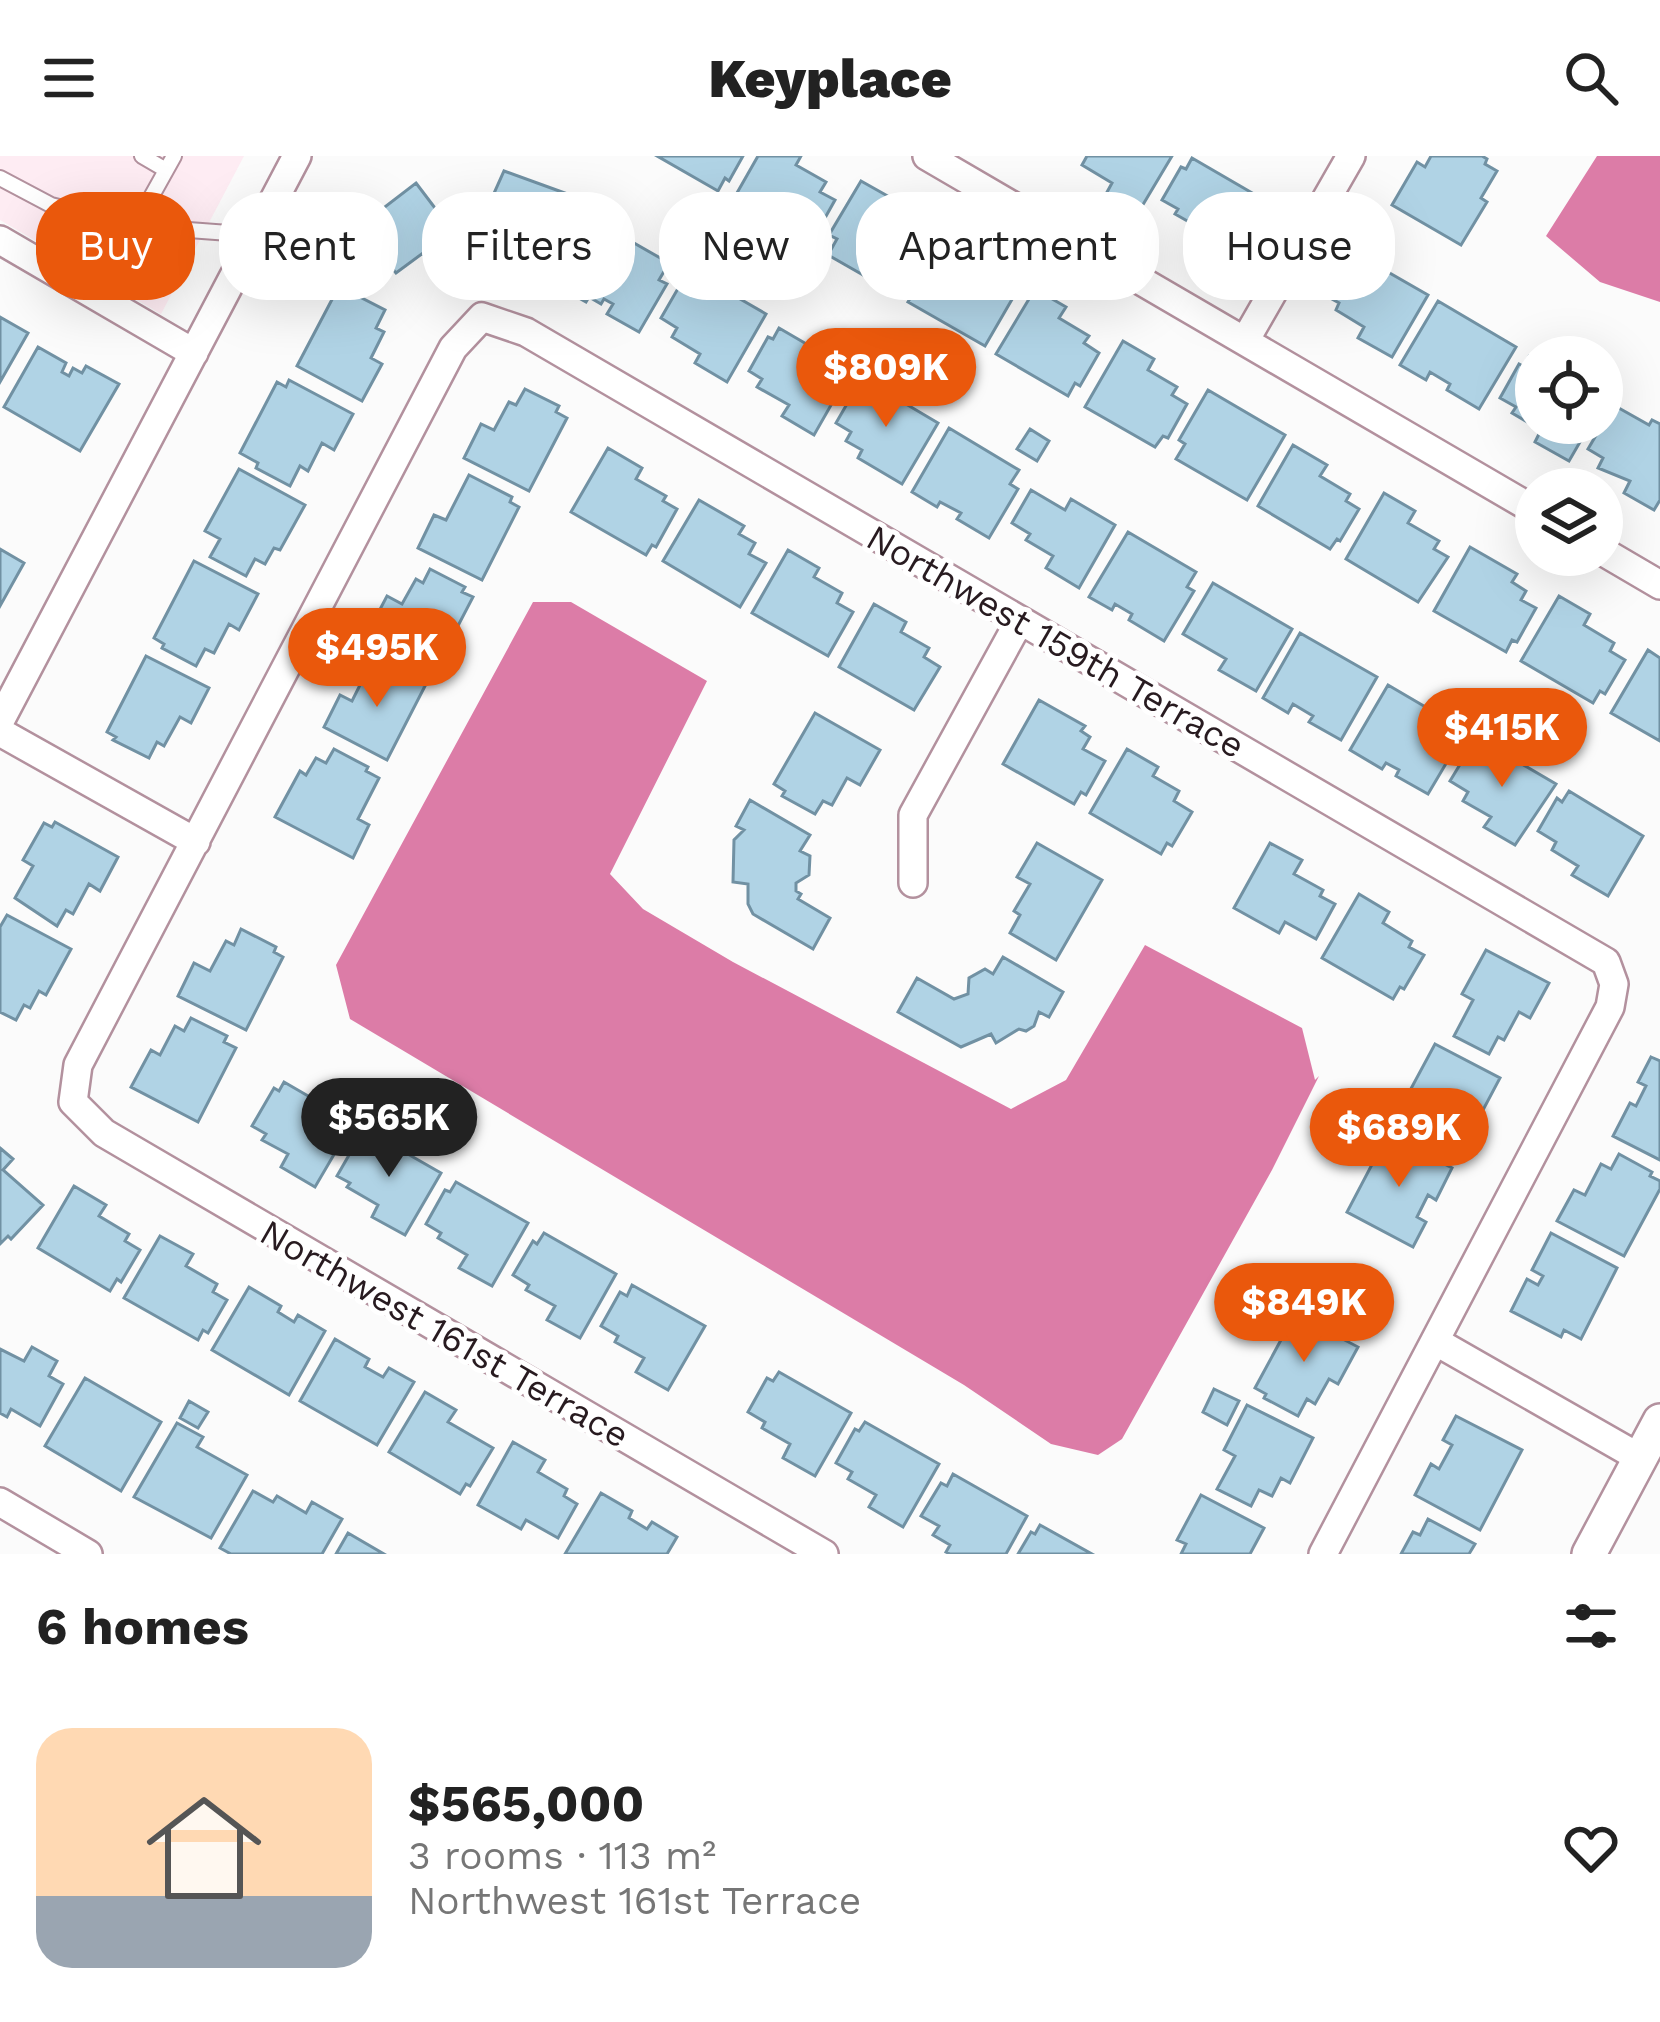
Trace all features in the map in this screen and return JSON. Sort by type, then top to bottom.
[{"type":"street","points":[[279,192],[298,156]]},
{"type":"street","points":[[927,156],[1515,499]]},
{"type":"street","points":[[1246,339],[1351,156]]},
{"type":"street","points":[[0,240],[194,353]]},
{"type":"street","points":[[0,722],[222,300]]},
{"type":"street","name":"Northwest 159th Terrace","points":[[196,842],[453,348],[482,316],[526,332],[1606,962],[1614,984],[1610,1007],[1435,1341]]},
{"type":"street","points":[[1623,563],[1660,585]]},
{"type":"street","points":[[913,883],[913,815],[1021,620]]},
{"type":"street","points":[[0,732],[196,842]]},
{"type":"street","name":"Northwest 161st Terrace","points":[[196,842],[78,1066],[73,1102],[104,1133],[824,1554]]},
{"type":"street","points":[[1322,1554],[1435,1341],[1640,1458]]},
{"type":"street","points":[[1589,1554],[1660,1421]]},
{"type":"street","points":[[0,1502],[88,1554]]},
{"type":"lane","points":[[142,156],[170,163],[153,192]]},
{"type":"lane","points":[[0,178],[36,197]]},
{"type":"shaded area","points":[[0,156],[244,156],[225,192],[219,192],[219,204],[195,249],[195,192],[36,192],[36,241],[0,220]]},
{"type":"shaded area","points":[[1597,156],[1660,156],[1660,302],[1600,282],[1546,236]]},
{"type":"shaded area","points":[[137,300],[168,300],[161,314]]},
{"type":"shaded area","points":[[533,602],[571,602],[707,681],[610,874],[643,909],[733,962],[1011,1109],[1066,1080],[1145,945],[1302,1028],[1315,1080],[1319,1076],[1122,1439],[1098,1455],[1051,1444],[964,1385],[350,1019],[336,965]]},
{"type":"building","points":[[657,156],[743,156],[718,191]]},
{"type":"building","points":[[758,156],[801,156],[796,165],[826,182],[820,192],[738,192]]},
{"type":"building","points":[[1087,156],[1172,156],[1151,192],[1107,192],[1112,183],[1082,165]]},
{"type":"building","points":[[1431,156],[1482,156],[1497,171],[1481,198],[1487,202],[1461,245],[1395,207],[1417,162],[1425,167]]},
{"type":"building","points":[[1192,158],[1251,192],[1183,192],[1183,219],[1175,214],[1178,209],[1162,200],[1181,167],[1186,169]]},
{"type":"building","points":[[504,171],[562,192],[495,192]]},
{"type":"building","points":[[861,181],[881,192],[856,192],[856,271],[832,257],[837,239],[832,230]]},
{"type":"building","points":[[416,183],[423,192],[422,254],[398,272],[398,197]]},
{"type":"building","points":[[635,244],[659,257],[659,298],[639,332],[607,314],[613,304],[606,300],[635,300]]},
{"type":"building","points":[[1395,276],[1428,295],[1392,357],[1358,338],[1364,327],[1336,310],[1339,303],[1334,300],[1395,300]]},
{"type":"building","points":[[332,300],[366,300],[385,310],[376,328],[384,332],[371,358],[382,364],[362,401],[297,366]]},
{"type":"building","points":[[671,300],[742,300],[766,314],[727,382],[695,363],[700,354],[672,337],[677,328],[661,318]]},
{"type":"building","points":[[909,300],[1012,300],[985,346]]},
{"type":"building","points":[[1028,300],[1054,300],[1066,307],[1059,318],[1089,336],[1084,343],[1099,353],[1080,386],[1075,383],[1068,396],[996,354]]},
{"type":"building","points":[[1438,301],[1515,346],[1479,409],[1447,390],[1450,384],[1430,372],[1426,380],[1400,365]]},
{"type":"building","points":[[0,317],[28,333],[0,382]]},
{"type":"building","points":[[779,328],[851,370],[814,435],[782,416],[789,405],[757,387],[762,379],[749,371],[768,337],[773,339]]},
{"type":"building","points":[[1123,341],[1154,359],[1148,370],[1177,387],[1172,395],[1187,404],[1168,438],[1163,436],[1155,447],[1085,407]]},
{"type":"building","points":[[38,347],[66,363],[62,372],[69,376],[73,368],[82,373],[86,366],[119,384],[80,451],[4,407]]},
{"type":"building","points":[[1515,371],[1515,406],[1500,398]]},
{"type":"building","points":[[862,378],[938,423],[902,484],[858,458],[862,450],[846,441],[851,432],[836,423]]},
{"type":"building","points":[[289,380],[353,414],[334,450],[322,443],[308,471],[300,466],[290,486],[256,468],[258,463],[240,453],[277,382],[286,387]]},
{"type":"building","points":[[525,389],[559,406],[556,412],[567,418],[529,491],[464,458],[481,424],[494,430],[509,402],[516,405]]},
{"type":"building","points":[[1208,390],[1285,435],[1247,500],[1176,459],[1185,444],[1179,440]]},
{"type":"building","points":[[1623,410],[1649,425],[1652,420],[1660,424],[1660,500],[1654,510],[1624,493],[1630,481],[1623,478],[1623,468],[1598,468],[1603,458],[1588,449],[1591,444],[1623,444]]},
{"type":"building","points":[[949,428],[1019,470],[1010,484],[1018,489],[989,538],[957,519],[961,513],[940,502],[937,507],[912,492]]},
{"type":"building","points":[[1030,429],[1049,441],[1037,461],[1017,449]]},
{"type":"building","points":[[1539,444],[1579,444],[1569,461]]},
{"type":"building","points":[[1293,445],[1327,465],[1320,476],[1350,494],[1346,501],[1359,509],[1330,549],[1258,506]]},
{"type":"building","points":[[608,448],[642,468],[636,479],[666,496],[663,501],[677,509],[656,547],[652,545],[646,555],[571,512]]},
{"type":"building","points":[[239,469],[305,505],[280,550],[274,548],[265,564],[255,559],[246,576],[210,557],[220,539],[205,531]]},
{"type":"building","points":[[469,475],[512,497],[510,502],[519,507],[482,580],[418,548],[434,515],[446,520]]},
{"type":"building","points":[[1031,490],[1065,510],[1071,499],[1115,525],[1079,588],[1046,568],[1053,556],[1026,540],[1030,534],[1012,523]]},
{"type":"building","points":[[1384,493],[1415,511],[1408,523],[1439,541],[1434,549],[1448,557],[1418,602],[1346,559]]},
{"type":"building","points":[[699,500],[744,526],[739,534],[755,543],[749,554],[766,563],[740,607],[663,561]]},
{"type":"building","points":[[1128,532],[1196,572],[1187,587],[1194,591],[1164,641],[1129,620],[1132,614],[1115,604],[1112,610],[1089,597]]},
{"type":"building","points":[[1470,547],[1515,573],[1512,582],[1526,591],[1521,600],[1536,608],[1506,652],[1434,611]]},
{"type":"building","points":[[0,549],[24,563],[0,606]]},
{"type":"building","points":[[788,550],[819,568],[814,577],[842,593],[837,603],[853,612],[828,656],[752,613]]},
{"type":"building","points":[[194,561],[258,594],[239,630],[229,624],[214,653],[205,649],[196,666],[162,648],[164,644],[154,638]]},
{"type":"building","points":[[430,569],[465,587],[462,592],[473,597],[435,670],[367,634],[387,596],[402,604],[416,579],[423,583]]},
{"type":"building","points":[[1213,583],[1292,629],[1256,691],[1219,670],[1226,659],[1183,634]]},
{"type":"building","points":[[1559,596],[1590,614],[1584,625],[1614,643],[1610,651],[1625,660],[1605,694],[1600,691],[1593,703],[1521,661]]},
{"type":"building","points":[[874,604],[906,622],[901,632],[929,648],[924,657],[940,667],[914,710],[839,667]]},
{"type":"building","points":[[1300,633],[1377,677],[1341,740],[1309,722],[1313,716],[1293,704],[1288,713],[1263,698]]},
{"type":"building","points":[[1648,650],[1660,658],[1660,741],[1611,713]]},
{"type":"building","points":[[146,656],[209,688],[191,723],[180,717],[164,746],[157,742],[149,758],[113,740],[116,737],[107,732]]},
{"type":"building","points":[[382,660],[425,686],[387,760],[324,727],[340,695],[352,701],[365,675],[372,679]]},
{"type":"building","points":[[1388,685],[1458,726],[1450,741],[1457,745],[1428,794],[1396,776],[1399,770],[1386,763],[1382,769],[1350,750]]},
{"type":"building","points":[[1039,700],[1085,726],[1081,731],[1090,737],[1083,749],[1105,761],[1086,795],[1081,792],[1074,804],[1003,764]]},
{"type":"building","points":[[815,713],[880,750],[860,785],[847,778],[832,805],[823,801],[815,814],[782,796],[785,791],[774,784]]},
{"type":"building","points":[[1481,740],[1556,784],[1515,845],[1484,827],[1491,817],[1463,801],[1468,792],[1450,781],[1470,748],[1474,750]]},
{"type":"building","points":[[334,749],[379,778],[358,819],[369,825],[353,858],[275,817],[300,771],[306,775],[316,758],[326,763]]},
{"type":"building","points":[[1127,749],[1158,767],[1153,776],[1179,791],[1174,801],[1192,812],[1172,846],[1167,843],[1161,854],[1090,813]]},
{"type":"building","points":[[1569,791],[1643,836],[1608,896],[1572,875],[1578,866],[1552,850],[1556,842],[1538,831],[1557,798],[1562,802]]},
{"type":"building","points":[[750,800],[810,835],[800,851],[810,856],[809,875],[796,883],[796,891],[801,894],[798,899],[830,918],[813,949],[753,914],[748,884],[733,882],[734,840],[744,830],[736,826]]},
{"type":"building","points":[[55,822],[118,857],[100,891],[89,884],[73,914],[66,910],[57,926],[15,898],[33,866],[23,860],[44,823],[52,827]]},
{"type":"building","points":[[1037,843],[1102,880],[1056,960],[1010,933],[1020,915],[1014,911],[1030,884],[1017,877]]},
{"type":"building","points":[[1270,843],[1302,860],[1294,874],[1323,890],[1320,896],[1335,904],[1316,939],[1285,922],[1279,933],[1234,908]]},
{"type":"building","points":[[1359,894],[1389,912],[1383,923],[1412,941],[1409,947],[1424,955],[1393,999],[1322,958]]},
{"type":"building","points":[[7,915],[71,949],[46,995],[39,991],[16,1020],[0,1012],[0,927]]},
{"type":"building","points":[[241,929],[276,947],[274,952],[283,957],[246,1030],[178,996],[194,963],[210,971],[226,941],[234,945]]},
{"type":"building","points":[[1486,950],[1549,983],[1530,1018],[1519,1012],[1504,1040],[1498,1037],[1489,1054],[1454,1036],[1473,1000],[1462,994]]},
{"type":"building","points":[[1003,957],[1063,992],[1049,1017],[1039,1012],[1034,1026],[1026,1031],[1019,1029],[996,1043],[991,1034],[961,1047],[898,1012],[917,978],[954,999],[968,994],[969,978],[985,969],[993,974]]},
{"type":"building","points":[[191,1018],[227,1036],[224,1042],[236,1048],[198,1122],[131,1087],[151,1050],[160,1055],[175,1026],[184,1031]]},
{"type":"building","points":[[1435,1044],[1500,1078],[1483,1110],[1475,1106],[1464,1127],[1473,1132],[1460,1157],[1393,1122]]},
{"type":"building","points":[[1651,1057],[1660,1061],[1660,1160],[1613,1136],[1630,1103],[1636,1106],[1646,1086],[1638,1082]]},
{"type":"building","points":[[284,1082],[353,1122],[315,1187],[281,1167],[288,1154],[262,1140],[266,1134],[252,1126],[274,1088],[279,1091]]},
{"type":"building","points":[[364,1129],[441,1173],[405,1235],[372,1217],[378,1205],[337,1176]]},
{"type":"building","points":[[1388,1134],[1452,1168],[1436,1200],[1428,1195],[1417,1217],[1426,1222],[1413,1247],[1347,1212]]},
{"type":"building","points":[[0,1148],[13,1159],[3,1170],[43,1205],[11,1239],[8,1236],[0,1244]]},
{"type":"building","points":[[1619,1154],[1660,1181],[1624,1256],[1557,1221],[1574,1190],[1585,1195],[1601,1164],[1611,1169]]},
{"type":"building","points":[[456,1182],[528,1223],[492,1286],[459,1268],[467,1255],[438,1238],[441,1233],[426,1224],[445,1190],[450,1192]]},
{"type":"building","points":[[74,1186],[106,1205],[99,1216],[129,1234],[125,1241],[140,1250],[110,1291],[38,1248]]},
{"type":"building","points":[[544,1233],[616,1274],[580,1338],[547,1320],[555,1306],[526,1290],[529,1285],[513,1275],[533,1241],[537,1244]]},
{"type":"building","points":[[1551,1233],[1617,1268],[1581,1339],[1564,1330],[1561,1337],[1511,1311],[1527,1279],[1538,1285],[1543,1276],[1532,1270]]},
{"type":"building","points":[[160,1236],[193,1254],[186,1266],[217,1284],[213,1292],[227,1300],[208,1333],[203,1330],[198,1340],[124,1298]]},
{"type":"building","points":[[632,1285],[705,1326],[668,1390],[636,1372],[644,1358],[615,1342],[618,1336],[601,1326],[620,1292],[627,1296]]},
{"type":"building","points":[[249,1287],[281,1306],[278,1312],[294,1322],[298,1315],[325,1331],[289,1395],[212,1350]]},
{"type":"building","points":[[1295,1314],[1358,1347],[1338,1384],[1329,1379],[1315,1404],[1307,1399],[1298,1416],[1255,1388]]},
{"type":"building","points":[[335,1339],[369,1359],[365,1367],[383,1377],[389,1368],[414,1382],[377,1445],[300,1401]]},
{"type":"building","points":[[32,1347],[57,1361],[49,1376],[63,1384],[40,1426],[11,1409],[7,1417],[0,1413],[0,1349],[24,1361]]},
{"type":"building","points":[[779,1372],[851,1413],[815,1476],[783,1458],[790,1444],[762,1428],[765,1422],[748,1412],[767,1378],[773,1381]]},
{"type":"building","points":[[85,1378],[161,1422],[121,1491],[45,1446]]},
{"type":"building","points":[[1214,1389],[1239,1401],[1227,1425],[1203,1412]]},
{"type":"building","points":[[425,1392],[456,1410],[448,1422],[493,1448],[460,1494],[389,1452]]},
{"type":"building","points":[[189,1401],[208,1412],[198,1428],[180,1418]]},
{"type":"building","points":[[1247,1405],[1313,1438],[1290,1483],[1281,1478],[1272,1496],[1259,1490],[1251,1506],[1217,1489],[1235,1456],[1224,1450]]},
{"type":"building","points":[[1456,1416],[1522,1450],[1480,1530],[1415,1495],[1431,1464],[1439,1469],[1452,1445],[1443,1440]]},
{"type":"building","points":[[865,1422],[939,1464],[903,1527],[869,1507],[876,1495],[848,1479],[852,1472],[836,1463],[855,1429],[859,1431]]},
{"type":"building","points":[[177,1423],[203,1437],[197,1447],[247,1475],[211,1538],[134,1497]]},
{"type":"building","points":[[513,1442],[545,1460],[538,1472],[567,1489],[564,1496],[577,1504],[558,1538],[526,1520],[521,1529],[478,1505]]},
{"type":"building","points":[[953,1474],[1027,1516],[1006,1554],[950,1554],[946,1552],[950,1545],[933,1535],[939,1526],[921,1516],[941,1483],[947,1486]]},
{"type":"building","points":[[253,1491],[273,1502],[277,1496],[306,1513],[312,1502],[342,1519],[322,1554],[231,1554],[220,1548]]},
{"type":"building","points":[[601,1493],[632,1511],[629,1518],[647,1529],[652,1522],[677,1537],[667,1554],[565,1554]]},
{"type":"building","points":[[1201,1495],[1264,1528],[1250,1554],[1181,1554],[1186,1544],[1177,1540]]},
{"type":"building","points":[[1428,1519],[1475,1544],[1469,1554],[1401,1554],[1413,1532],[1420,1535]]},
{"type":"building","points":[[1040,1525],[1092,1554],[1018,1554]]},
{"type":"building","points":[[348,1533],[384,1554],[336,1554]]}]
